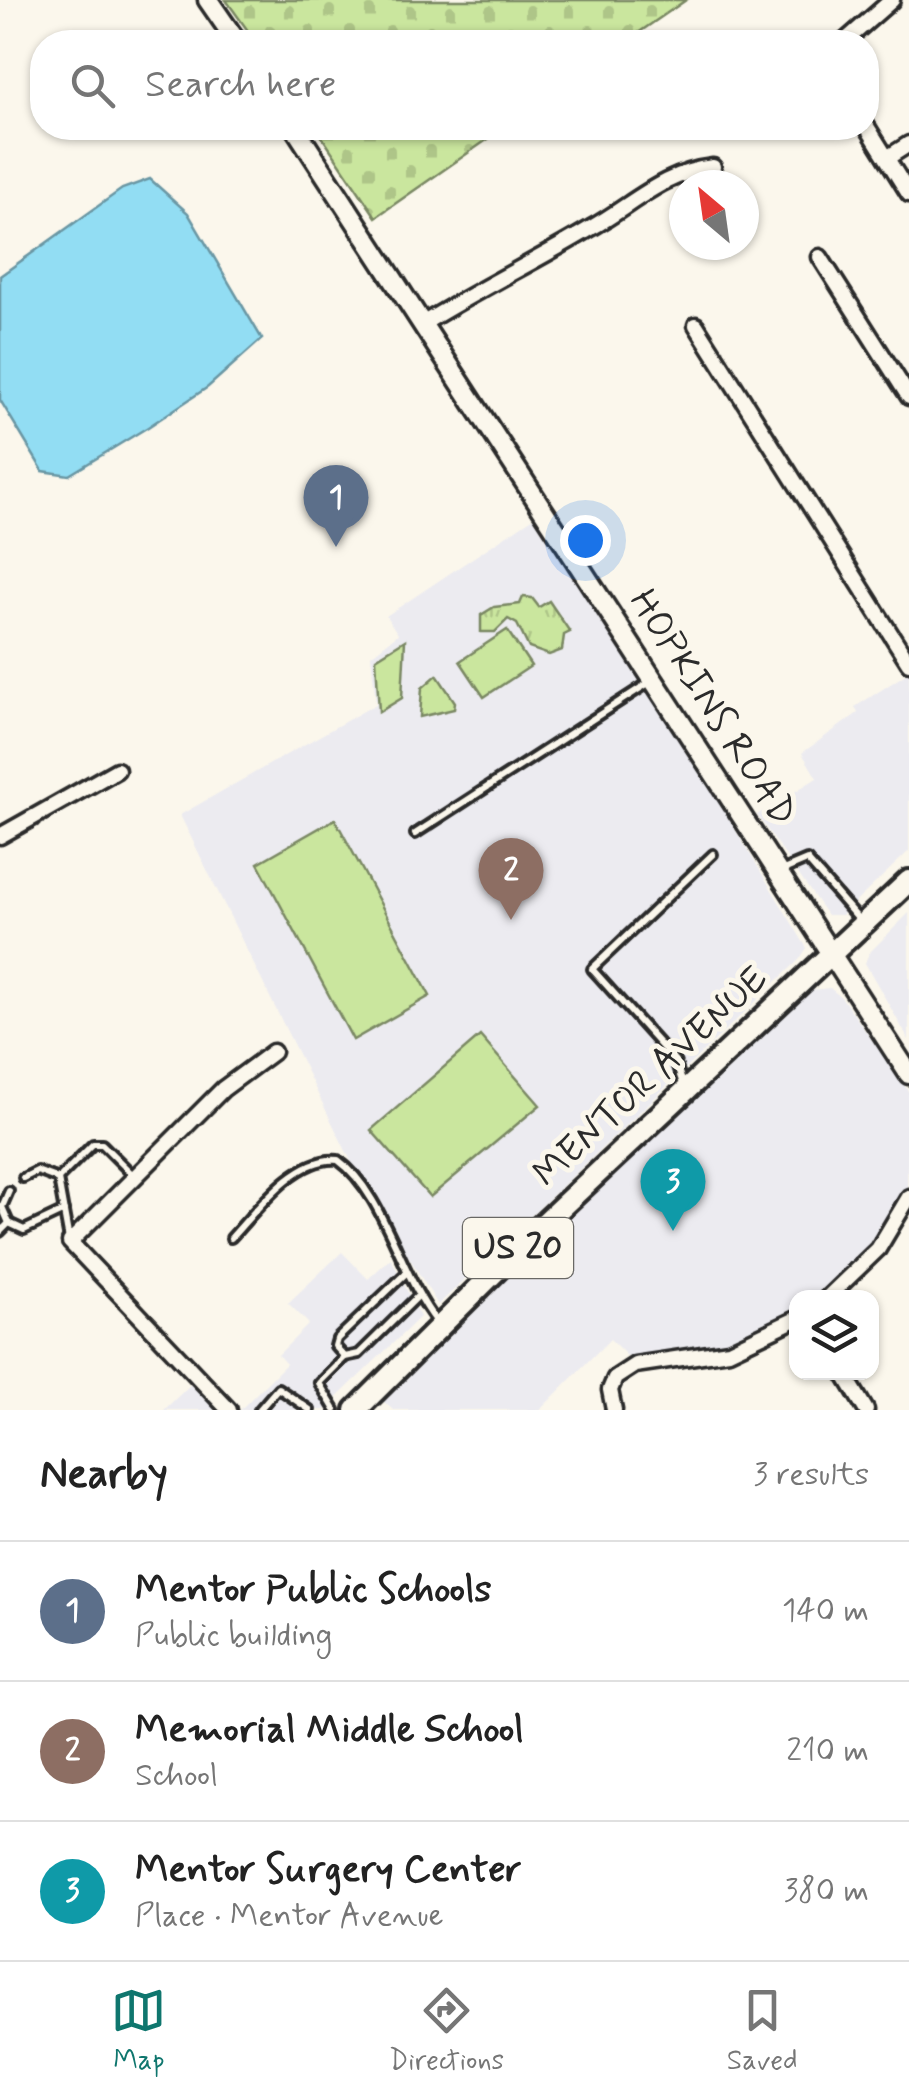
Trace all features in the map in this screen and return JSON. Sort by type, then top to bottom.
[{"type":"main road","name":"MENTOR AVENUE","points":[[356,1410],[909,882]]},
{"type":"street","points":[[208,0],[229,30]]},
{"type":"street","points":[[858,30],[892,0]]},
{"type":"street","name":"HOPKINS ROAD","points":[[303,140],[909,1074]]},
{"type":"street","points":[[876,140],[909,194]]},
{"type":"street","points":[[887,158],[909,144]]},
{"type":"street","points":[[424,324],[514,268],[592,228],[679,171],[712,167]]},
{"type":"street","points":[[820,257],[909,397]]},
{"type":"street","points":[[696,325],[909,663]]},
{"type":"street","points":[[0,836],[117,770]]},
{"type":"street","points":[[229,1410],[70,1242],[223,1089],[274,1052]]},
{"type":"street","points":[[835,1290],[878,1248],[909,1197]]},
{"type":"street","points":[[614,1410],[610,1390],[626,1370],[728,1351],[789,1322]]},
{"type":"street","points":[[848,1380],[866,1410]]},
{"type":"lane","points":[[414,834],[654,679]]},
{"type":"lane","points":[[686,1092],[675,1060],[592,968],[713,854]]},
{"type":"lane","points":[[780,872],[808,860],[864,926]]},
{"type":"lane","points":[[58,1179],[94,1144],[102,1144],[136,1178]]},
{"type":"lane","points":[[230,1238],[298,1174],[315,1163],[338,1160],[363,1188],[418,1296],[440,1326]]},
{"type":"lane","points":[[23,1178],[37,1171],[58,1179]]},
{"type":"lane","points":[[58,1179],[70,1242]]},
{"type":"lane","points":[[9,1191],[2,1207],[9,1223],[24,1230],[64,1210]]},
{"type":"lane","points":[[0,1232],[9,1223]]},
{"type":"lane","points":[[344,1357],[335,1346],[337,1338],[406,1273]]},
{"type":"lane","points":[[334,1410],[319,1383],[344,1357],[359,1354],[418,1296]]},
{"type":"lane","points":[[259,1410],[278,1388],[309,1410]]},
{"type":"shaded area","points":[[534,517],[696,765],[807,948],[799,960],[438,1305],[353,1165],[180,815],[376,704],[371,655],[398,634],[386,616]]},
{"type":"shaded area","points":[[909,672],[909,851],[842,915],[827,915],[757,815],[817,778],[802,753],[858,713],[855,707]]},
{"type":"shaded area","points":[[909,913],[909,1040],[865,963],[869,953]]},
{"type":"shaded area","points":[[830,988],[842,998],[909,1092],[907,1190],[862,1259],[834,1287],[789,1290],[789,1315],[726,1345],[630,1359],[610,1339],[540,1410],[393,1410],[383,1401],[540,1245],[812,990]]},
{"type":"shaded area","points":[[342,1252],[368,1279],[391,1258],[420,1317],[324,1410],[240,1410],[286,1364],[278,1355],[309,1324],[288,1303]]},
{"type":"shaded area","points":[[193,1382],[220,1410],[164,1410]]},
{"type":"green space","points":[[226,0],[686,0],[642,30],[247,30]]},
{"type":"green space","points":[[324,140],[487,140],[376,217]]},
{"type":"green space","points":[[523,597],[532,598],[539,607],[549,601],[570,632],[564,635],[562,650],[549,655],[529,648],[517,624],[508,619],[495,632],[481,632],[481,615],[494,607],[520,604]]},
{"type":"green space","points":[[507,630],[531,666],[484,697],[460,661]]},
{"type":"green space","points":[[405,640],[402,698],[379,712],[376,658]]},
{"type":"green space","points":[[437,675],[455,702],[454,709],[420,717],[422,688]]},
{"type":"green space","points":[[335,819],[430,996],[353,1040],[258,863]]},
{"type":"green space","points":[[480,1036],[540,1105],[430,1197],[371,1130]]},
{"type":"water","points":[[150,179],[188,213],[262,339],[208,387],[69,475],[43,471],[0,400],[0,276],[122,189]]},
{"type":"place","name":"Mentor Public Schools","points":[[336,547]]},
{"type":"place","name":"Memorial Middle School","points":[[511,920]]},
{"type":"place","name":"Mentor Surgery Center","points":[[673,1231]]}]
